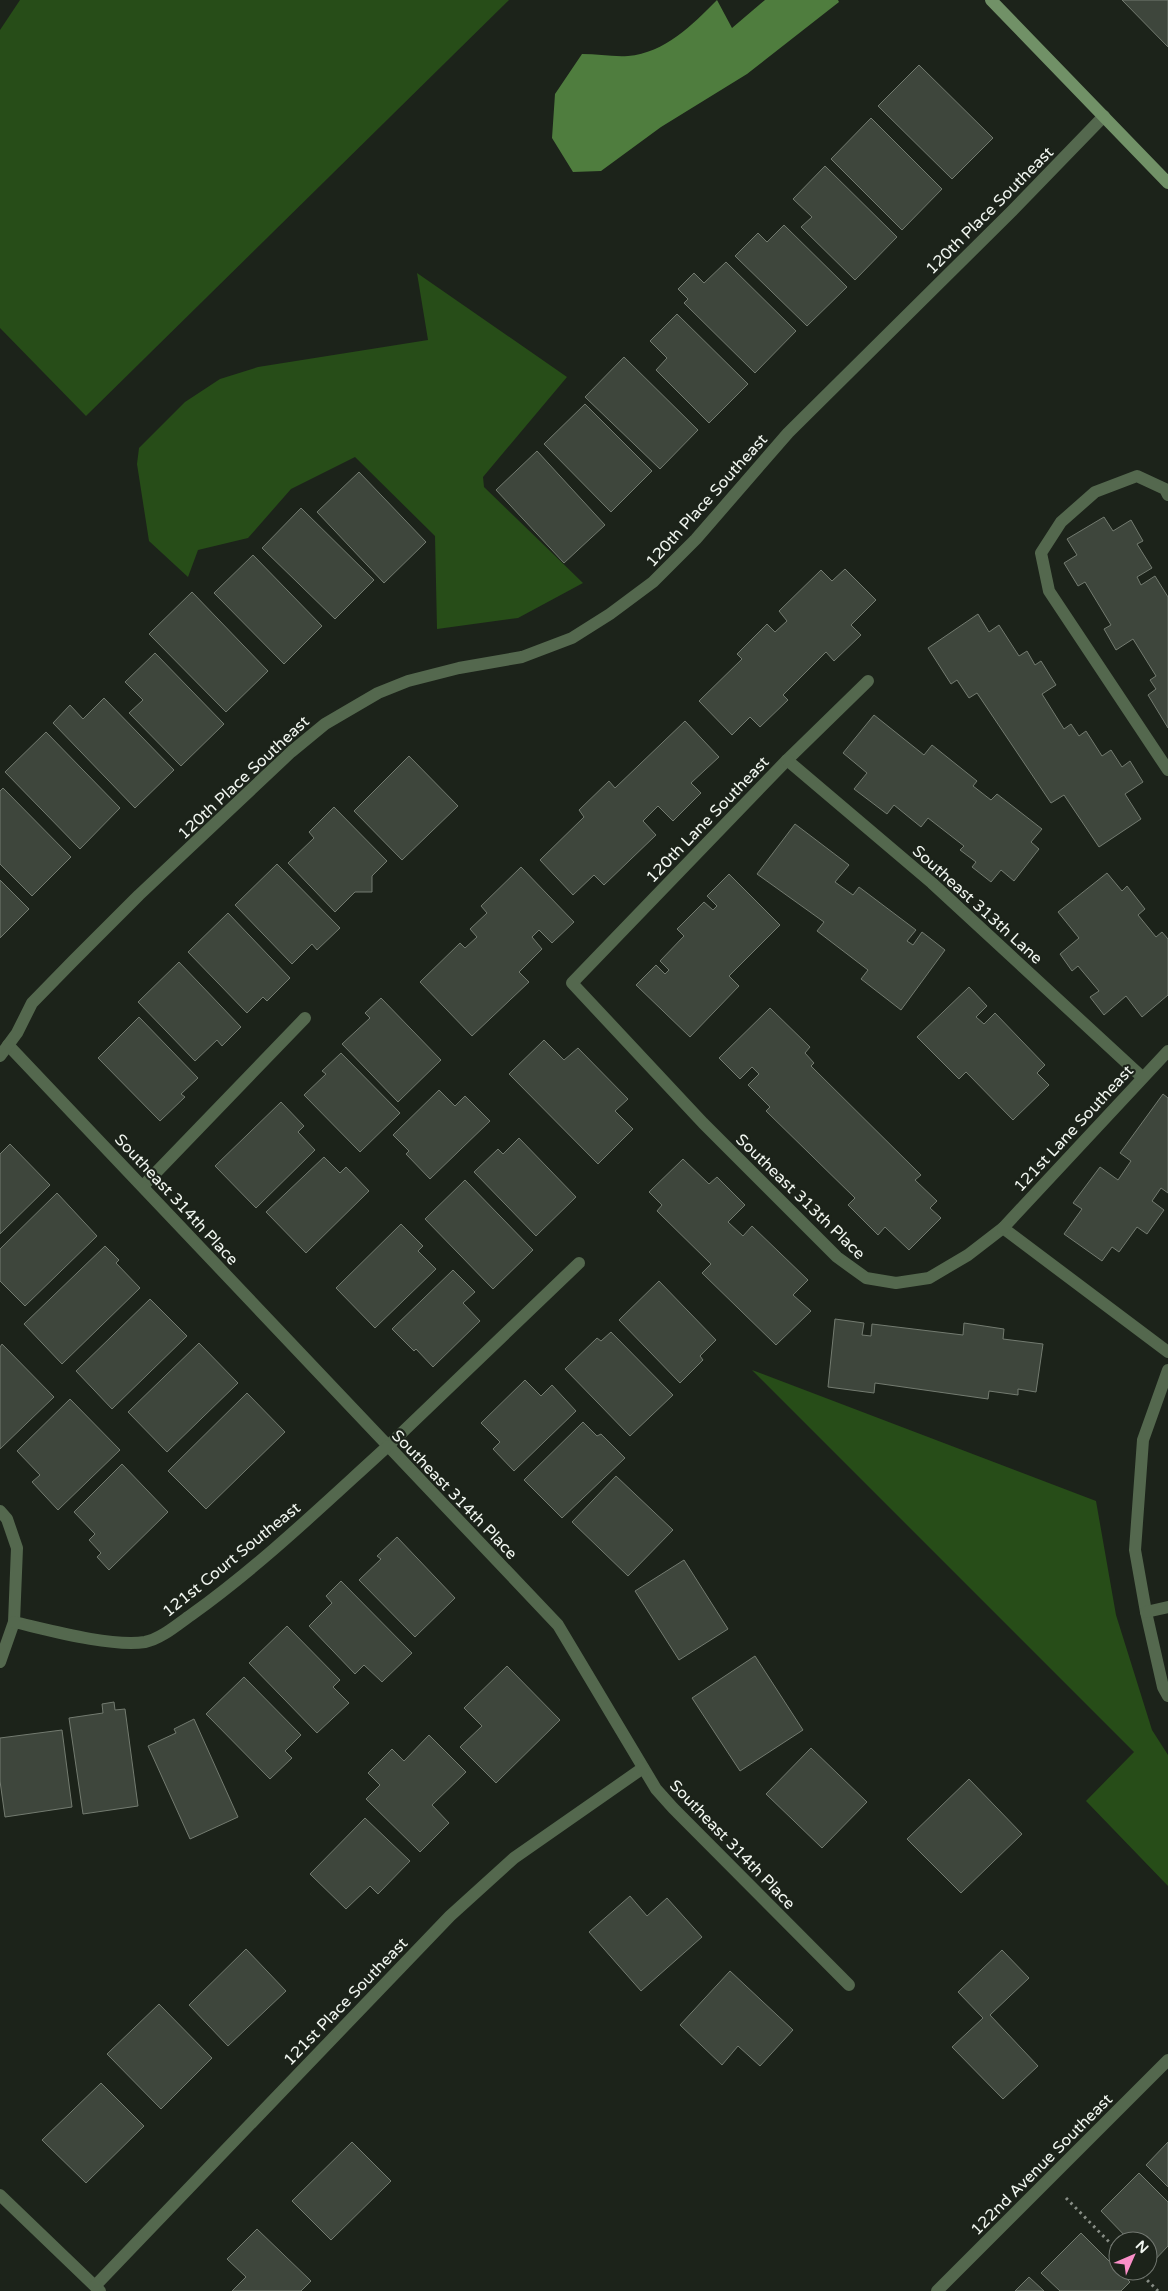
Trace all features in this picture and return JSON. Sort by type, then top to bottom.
[{"type":"main road","points":[[991,0],[1168,183]]},
{"type":"street","name":"120th Place Southeast","points":[[0,1056],[17,1033],[32,1003],[73,961],[227,812],[291,752],[325,724],[378,693],[408,681],[459,668],[522,657],[572,638],[610,614],[653,582],[696,539],[788,434],[1012,212],[1104,116]]},
{"type":"street","points":[[1168,495],[1165,489],[1137,476],[1095,492],[1061,522],[1041,553],[1049,590],[1168,770]]},
{"type":"street","name":"120th Lane Southeast","points":[[572,983],[788,760],[868,681]]},
{"type":"street","name":"Southeast 313th Lane","points":[[788,760],[932,883],[1142,1077]]},
{"type":"street","name":"Southeast 313th Place","points":[[572,983],[703,1123],[837,1257],[866,1278],[896,1283],[929,1278],[968,1255],[1003,1228]]},
{"type":"street","points":[[143,1186],[305,1018]]},
{"type":"street","name":"Southeast 314th Place","points":[[8,1045],[558,1625],[656,1789],[850,1985]]},
{"type":"street","name":"121st Lane Southeast","points":[[1003,1228],[1168,1051]]},
{"type":"street","points":[[1003,1228],[1168,1352]]},
{"type":"street","name":"121st Court Southeast","points":[[14,1622],[89,1638],[146,1642],[168,1631],[202,1607],[269,1553],[388,1446],[579,1263]]},
{"type":"street","points":[[1168,1370],[1143,1440],[1135,1550],[1146,1612],[1163,1687],[1168,1696]]},
{"type":"street","points":[[0,1511],[7,1519],[17,1548],[14,1622],[0,1662]]},
{"type":"street","points":[[1146,1612],[1168,1607]]},
{"type":"street","name":"121st Place Southeast","points":[[98,2288],[450,1916],[514,1858],[643,1768]]},
{"type":"street","name":"122nd Avenue Southeast","points":[[937,2291],[1167,2064]]},
{"type":"street","points":[[0,2194],[98,2288]]},
{"type":"path","points":[[1048,2180],[1108,2241]]},
{"type":"path","points":[[1148,2281],[1158,2291]]},
{"type":"shaded area","points":[[20,0],[509,0],[86,416],[0,328],[0,30]]},
{"type":"shaded area","points":[[717,0],[732,28],[765,0],[838,0],[839,2],[747,74],[661,127],[601,171],[573,172],[552,138],[555,94],[582,54],[628,56],[654,49],[666,44],[688,28]]},
{"type":"shaded area","points":[[417,273],[567,377],[483,477],[484,487],[583,583],[518,618],[437,629],[435,536],[355,457],[291,489],[248,538],[198,550],[188,577],[149,541],[137,464],[139,448],[185,402],[220,379],[258,367],[428,340]]},
{"type":"shaded area","points":[[752,1370],[1096,1501],[1116,1615],[1152,1730],[1168,1755],[1168,1886],[1086,1801],[1134,1752]]},
{"type":"building","points":[[1122,0],[1168,0],[1168,47]]},
{"type":"building","points":[[919,65],[993,138],[952,179],[878,106]]},
{"type":"building","points":[[871,118],[942,189],[902,230],[831,159]]},
{"type":"building","points":[[825,166],[897,237],[855,280],[801,227],[812,217],[793,199]]},
{"type":"building","points":[[784,225],[847,287],[807,326],[735,256],[758,233],[767,242]]},
{"type":"building","points":[[726,262],[796,331],[755,373],[684,303],[688,299],[678,289],[694,273],[704,283]]},
{"type":"building","points":[[677,314],[748,384],[709,423],[656,370],[667,358],[650,341]]},
{"type":"building","points":[[624,357],[698,430],[660,469],[585,397]]},
{"type":"building","points":[[585,404],[652,471],[611,512],[544,444]]},
{"type":"building","points":[[537,451],[605,525],[564,563],[496,490]]},
{"type":"building","points":[[359,472],[426,542],[384,583],[317,512]]},
{"type":"building","points":[[301,508],[374,580],[335,619],[262,548]]},
{"type":"building","points":[[1104,517],[1113,531],[1131,520],[1143,541],[1137,544],[1152,568],[1137,577],[1141,585],[1155,576],[1168,597],[1168,728],[1148,695],[1156,689],[1150,680],[1156,676],[1133,639],[1116,650],[1104,629],[1111,625],[1085,582],[1078,586],[1064,563],[1077,555],[1067,539]]},
{"type":"building","points":[[253,555],[322,626],[284,664],[214,593]]},
{"type":"building","points":[[845,569],[876,600],[851,625],[861,635],[834,661],[826,652],[783,695],[788,700],[760,727],[750,717],[732,735],[699,701],[742,659],[737,654],[767,624],[775,632],[787,621],[779,611],[821,570],[832,581]]},
{"type":"building","points":[[192,592],[268,671],[226,712],[149,634]]},
{"type":"building","points":[[978,614],[989,632],[999,625],[1019,656],[1027,651],[1035,665],[1041,661],[1056,685],[1042,694],[1064,729],[1071,724],[1079,736],[1086,731],[1102,756],[1111,750],[1122,767],[1130,761],[1143,782],[1125,794],[1141,819],[1099,847],[1064,795],[1051,803],[977,693],[969,698],[957,680],[951,684],[928,648]]},
{"type":"building","points":[[155,653],[224,724],[181,766],[129,713],[143,700],[125,682]]},
{"type":"building","points":[[104,698],[174,770],[135,808],[53,723],[70,705],[83,719]]},
{"type":"building","points":[[874,715],[924,755],[932,745],[977,781],[973,786],[991,800],[997,794],[1042,829],[1031,842],[1039,849],[1014,881],[1001,870],[991,882],[972,867],[976,862],[960,850],[964,846],[928,818],[921,827],[894,805],[887,814],[854,789],[867,773],[843,753]]},
{"type":"building","points":[[685,721],[719,757],[691,783],[701,793],[673,821],[658,806],[643,821],[656,835],[604,885],[594,875],[573,895],[540,860],[584,817],[579,810],[609,781],[615,788]]},
{"type":"building","points":[[46,732],[120,808],[80,849],[5,772]]},
{"type":"building","points":[[409,756],[458,806],[402,860],[354,811]]},
{"type":"building","points":[[3,788],[71,857],[32,896],[0,864],[0,791]]},
{"type":"building","points":[[334,807],[387,861],[372,876],[372,892],[355,892],[335,912],[288,863],[314,838],[309,832]]},
{"type":"building","points":[[795,824],[849,865],[835,882],[853,895],[859,887],[916,930],[907,941],[913,945],[922,932],[945,950],[901,1010],[861,979],[868,970],[817,931],[824,922],[757,874]]},
{"type":"building","points":[[277,864],[340,928],[317,950],[312,944],[292,964],[235,905]]},
{"type":"building","points":[[521,867],[574,922],[552,943],[539,930],[532,937],[542,949],[519,972],[529,982],[472,1036],[420,982],[460,943],[465,948],[477,937],[470,929],[487,913],[481,906]]},
{"type":"building","points":[[1107,873],[1122,891],[1127,886],[1145,909],[1138,915],[1156,937],[1162,932],[1168,939],[1168,995],[1142,1017],[1126,996],[1104,1015],[1090,997],[1099,991],[1078,966],[1072,971],[1060,954],[1079,938],[1058,912]]},
{"type":"building","points":[[729,874],[780,925],[729,976],[739,986],[690,1037],[636,985],[656,965],[665,974],[669,970],[660,961],[684,936],[677,929],[704,902],[713,910],[717,906],[707,896]]},
{"type":"building","points":[[0,880],[29,909],[0,938]]},
{"type":"building","points":[[228,913],[290,978],[267,1001],[263,997],[247,1013],[188,952]]},
{"type":"building","points":[[179,962],[241,1027],[222,1046],[217,1040],[195,1061],[138,1002]]},
{"type":"building","points":[[969,987],[987,1006],[976,1017],[984,1024],[995,1013],[1045,1065],[1037,1073],[1049,1085],[1013,1120],[966,1072],[959,1079],[917,1037]]},
{"type":"building","points":[[381,998],[441,1060],[398,1102],[342,1044],[370,1018],[365,1013]]},
{"type":"building","points":[[770,1008],[810,1047],[805,1053],[814,1063],[811,1066],[921,1175],[915,1180],[937,1201],[930,1208],[941,1218],[909,1250],[885,1227],[878,1235],[848,1205],[855,1198],[766,1111],[770,1107],[748,1085],[759,1074],[752,1067],[740,1079],[719,1058]]},
{"type":"building","points":[[139,1017],[198,1078],[181,1094],[185,1097],[160,1121],[98,1058]]},
{"type":"building","points":[[544,1040],[564,1060],[578,1048],[628,1099],[615,1111],[633,1129],[598,1164],[509,1074]]},
{"type":"building","points":[[341,1053],[400,1113],[360,1152],[304,1095],[326,1074],[322,1071]]},
{"type":"building","points":[[439,1090],[455,1106],[465,1096],[490,1121],[430,1179],[406,1154],[409,1151],[393,1135]]},
{"type":"building","points":[[1163,1094],[1168,1098],[1168,1193],[1161,1188],[1152,1201],[1164,1210],[1147,1234],[1137,1227],[1119,1252],[1112,1247],[1102,1261],[1064,1234],[1082,1209],[1073,1203],[1100,1167],[1118,1180],[1131,1161],[1120,1153]]},
{"type":"building","points":[[281,1102],[304,1126],[298,1132],[315,1150],[256,1208],[215,1166]]},
{"type":"building","points":[[519,1138],[576,1197],[536,1236],[474,1172],[498,1149],[503,1154]]},
{"type":"building","points":[[10,1144],[50,1185],[0,1234],[0,1154]]},
{"type":"building","points":[[324,1157],[340,1173],[346,1167],[369,1191],[306,1253],[266,1212]]},
{"type":"building","points":[[683,1159],[709,1184],[717,1177],[745,1205],[728,1222],[743,1236],[752,1226],[808,1280],[793,1295],[811,1311],[776,1345],[702,1273],[711,1264],[657,1211],[662,1205],[649,1192]]},
{"type":"building","points":[[465,1180],[533,1250],[493,1289],[425,1219]]},
{"type":"building","points":[[57,1193],[97,1236],[25,1306],[0,1281],[0,1249]]},
{"type":"building","points":[[401,1224],[423,1246],[418,1251],[436,1269],[375,1328],[336,1288]]},
{"type":"building","points":[[105,1246],[119,1260],[116,1263],[140,1288],[62,1364],[24,1324]]},
{"type":"building","points":[[453,1270],[475,1292],[463,1303],[480,1321],[433,1367],[416,1349],[414,1351],[392,1329]]},
{"type":"building","points":[[659,1281],[716,1340],[700,1356],[703,1360],[680,1383],[619,1320]]},
{"type":"building","points":[[150,1299],[187,1336],[112,1409],[76,1371]]},
{"type":"building","points":[[835,1319],[864,1323],[862,1335],[871,1336],[872,1324],[963,1335],[964,1323],[1004,1329],[1003,1339],[1043,1344],[1036,1392],[1018,1389],[1018,1395],[989,1391],[988,1399],[875,1383],[874,1393],[828,1387]]},
{"type":"building","points":[[611,1332],[673,1395],[630,1436],[565,1369],[597,1338],[601,1341]]},
{"type":"building","points":[[199,1343],[238,1383],[167,1452],[128,1412]]},
{"type":"building","points":[[2,1344],[54,1397],[0,1449],[0,1347]]},
{"type":"building","points":[[525,1380],[541,1396],[552,1385],[576,1411],[514,1471],[493,1449],[500,1442],[481,1423]]},
{"type":"building","points":[[247,1393],[285,1432],[206,1509],[168,1471]]},
{"type":"building","points":[[70,1399],[120,1450],[58,1510],[32,1482],[40,1475],[17,1451]]},
{"type":"building","points":[[583,1422],[597,1436],[601,1434],[625,1458],[562,1518],[524,1480]]},
{"type":"building","points":[[122,1464],[168,1512],[109,1570],[97,1557],[101,1553],[89,1540],[95,1534],[74,1512]]},
{"type":"building","points":[[616,1476],[673,1530],[628,1576],[572,1522]]},
{"type":"building","points":[[397,1537],[455,1598],[415,1637],[359,1580],[381,1559],[377,1556]]},
{"type":"building","points":[[684,1560],[728,1629],[679,1660],[635,1591]]},
{"type":"building","points":[[341,1581],[412,1653],[382,1682],[364,1665],[355,1674],[309,1626],[332,1603],[326,1596]]},
{"type":"building","points":[[287,1626],[340,1680],[333,1687],[349,1703],[317,1733],[249,1663]]},
{"type":"building","points":[[755,1656],[803,1730],[740,1771],[692,1698]]},
{"type":"building","points":[[507,1666],[560,1720],[496,1783],[460,1747],[482,1726],[464,1708]]},
{"type":"building","points":[[244,1677],[301,1735],[285,1751],[292,1758],[270,1779],[206,1714]]},
{"type":"building","points":[[114,1702],[115,1710],[125,1709],[138,1806],[83,1814],[69,1718],[103,1713],[102,1704]]},
{"type":"building","points":[[194,1719],[238,1817],[190,1839],[148,1746],[176,1733],[174,1729]]},
{"type":"building","points":[[62,1730],[72,1807],[5,1817],[0,1781],[0,1738]]},
{"type":"building","points":[[429,1735],[466,1772],[432,1805],[449,1823],[420,1852],[366,1799],[380,1785],[368,1773],[392,1749],[404,1761]]},
{"type":"building","points":[[811,1748],[867,1802],[822,1848],[766,1794]]},
{"type":"building","points":[[969,1779],[1022,1834],[961,1893],[907,1839]]},
{"type":"building","points":[[365,1818],[410,1861],[378,1894],[370,1886],[346,1909],[310,1874]]},
{"type":"building","points":[[630,1896],[647,1916],[667,1898],[702,1937],[641,1991],[589,1932]]},
{"type":"building","points":[[246,1949],[286,1991],[228,2046],[189,2005]]},
{"type":"building","points":[[1002,1950],[1029,1978],[990,2015],[1038,2066],[1003,2099],[952,2047],[983,2018],[958,1992]]},
{"type":"building","points":[[730,1971],[793,2030],[760,2066],[738,2046],[722,2065],[680,2025]]},
{"type":"building","points":[[159,2004],[212,2058],[161,2109],[107,2054]]},
{"type":"building","points":[[101,2083],[144,2126],[86,2183],[42,2140]]},
{"type":"building","points":[[352,2142],[391,2181],[331,2240],[292,2201]]},
{"type":"building","points":[[1168,2142],[1168,2187],[1146,2165]]},
{"type":"building","points":[[1139,2173],[1168,2202],[1168,2246],[1158,2257],[1158,2231],[1120,2231],[1101,2211]]},
{"type":"building","points":[[257,2229],[311,2281],[301,2291],[232,2291],[246,2277],[227,2259]]},
{"type":"building","points":[[1081,2233],[1108,2260],[1108,2281],[1130,2282],[1121,2291],[1060,2291],[1041,2273]]},
{"type":"building","points":[[1029,2277],[1044,2291],[1015,2291]]}]
